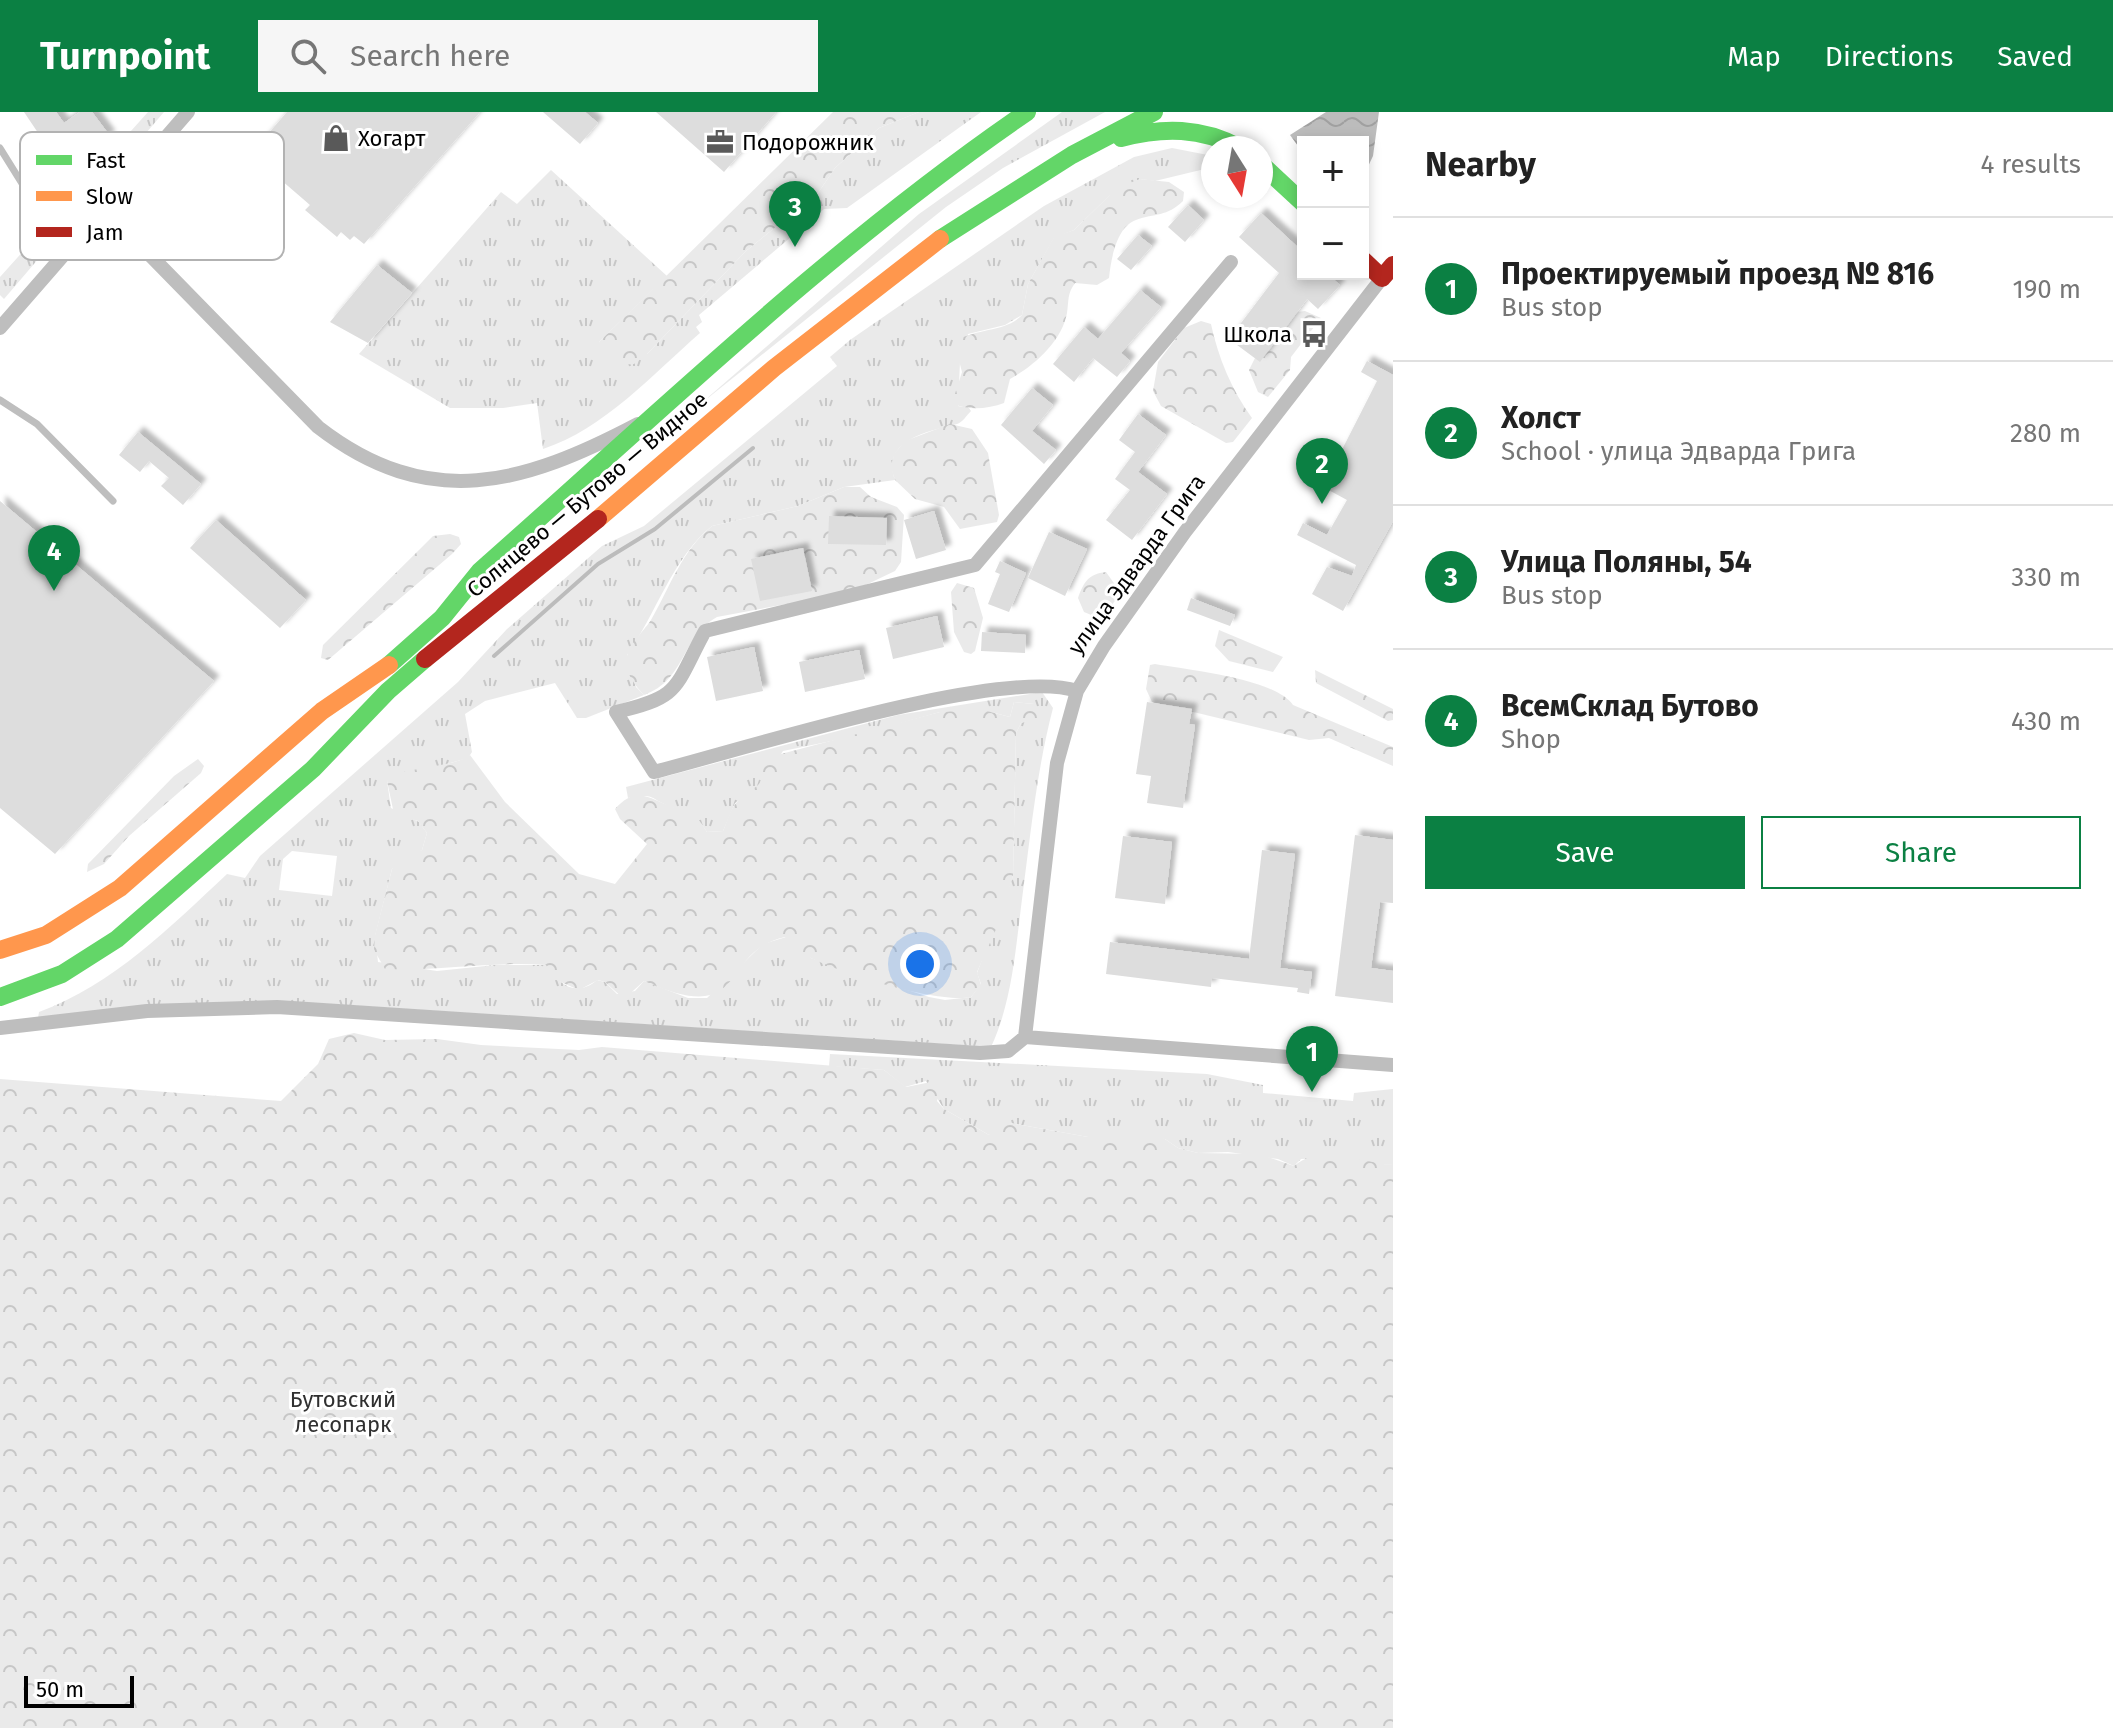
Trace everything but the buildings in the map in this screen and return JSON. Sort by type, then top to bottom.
[{"type":"main road","name":"Солнцево — Бутово — Видное","points":[[0,950],[46,935],[120,888],[322,711],[372,680],[442,618],[480,571],[867,231],[964,155],[1027,112]]},
{"type":"main road","name":"Солнцево — Бутово — Видное","points":[[0,997],[51,981],[112,943],[347,738],[385,693],[455,632],[506,599],[736,401],[904,265],[996,200],[1069,155],[1154,112]]},
{"type":"main road","points":[[1069,155],[1133,134],[1178,129],[1213,136]]},
{"type":"main road","points":[[1273,175],[1297,197]]},
{"type":"main road","points":[[1369,263],[1388,271]]},
{"type":"street","points":[[170,132],[188,112]]},
{"type":"street","points":[[0,328],[58,260]]},
{"type":"street","points":[[155,260],[318,427],[347,448],[380,465],[449,480],[517,476],[573,456],[654,416]]},
{"type":"street","points":[[1077,691],[1039,686],[953,698],[654,772],[616,712],[657,703],[671,694],[705,631],[975,565],[1231,262]]},
{"type":"street","name":"улица Эдварда Грига","points":[[1025,1037],[1056,772],[1077,691],[1104,646],[1185,532],[1388,271]]},
{"type":"street","points":[[0,1028],[133,1012],[261,1007],[367,1011],[994,1054],[1008,1051],[1025,1037],[1393,1065]]},
{"type":"lane","points":[[0,148],[20,180]]},
{"type":"lane","points":[[0,400],[37,424],[113,501]]},
{"type":"green space","points":[[148,112],[164,112],[147,132],[130,132]]},
{"type":"green space","points":[[833,112],[919,112],[879,128],[835,168],[818,193],[746,251],[647,354],[634,364],[614,365],[599,342]]},
{"type":"green space","points":[[919,112],[981,112],[847,208],[824,209],[699,315],[702,322],[696,327],[700,333],[646,382],[607,414],[565,440],[543,449],[537,403],[503,408],[450,408],[359,354],[501,192],[517,204],[551,170],[667,276],[599,342],[647,354],[746,251],[818,193],[835,168],[879,128]]},
{"type":"green space","points":[[1062,112],[1105,112],[1003,168],[946,207],[698,406],[919,214]]},
{"type":"green space","points":[[1172,148],[1201,154],[1201,170],[1155,181],[1140,179],[1109,196],[1074,230],[1054,238],[1028,284],[1022,315],[1005,325],[968,334],[960,362],[958,406],[971,411],[963,421],[921,434],[901,447],[894,455],[892,466],[895,480],[844,487],[798,506],[712,526],[698,539],[686,553],[627,655],[636,687],[644,695],[586,718],[577,718],[555,683],[485,701],[465,714],[472,752],[468,758],[387,781],[391,808],[419,822],[427,833],[422,850],[392,869],[375,936],[378,962],[437,971],[495,965],[547,965],[557,979],[569,987],[583,988],[597,980],[605,982],[617,994],[635,991],[644,981],[688,998],[707,998],[763,944],[786,937],[811,958],[864,976],[929,997],[945,1000],[971,997],[981,984],[977,973],[1013,876],[1016,733],[1021,723],[1031,719],[1034,704],[1014,702],[1010,717],[991,712],[940,712],[851,737],[783,751],[759,788],[735,803],[723,831],[707,832],[692,815],[651,797],[628,798],[626,787],[898,715],[1042,692],[1053,708],[1038,782],[1011,979],[991,1047],[315,1003],[38,1018],[39,1012],[92,986],[139,953],[227,874],[245,878],[260,856],[458,682],[507,629],[602,546],[644,526],[837,366],[830,357],[850,340],[1044,206],[1134,157]],"holes":[[[292,851],[337,856],[332,896],[279,890],[283,859]]]},
{"type":"green space","points":[[1140,179],[1169,182],[1184,192],[1183,201],[1166,212],[1136,220],[1124,229],[1116,245],[1109,278],[1097,285],[1075,283],[1059,333],[1037,360],[1010,379],[1004,403],[978,408],[952,403],[962,372],[956,349],[958,340],[1008,324],[1022,315],[1028,284],[1054,237],[1074,230],[1117,188]]},
{"type":"green space","points":[[20,255],[20,260],[37,260],[4,299],[0,295],[0,277]]},
{"type":"green space","points":[[1305,311],[1321,318],[1291,357],[1290,370],[1268,397],[1258,392],[1249,370],[1255,358],[1260,361],[1297,312]]},
{"type":"green space","points":[[1201,321],[1211,324],[1227,373],[1252,418],[1233,442],[1226,443],[1161,406],[1153,391],[1158,362],[1184,328]]},
{"type":"green space","points":[[950,424],[972,429],[988,453],[999,515],[997,522],[960,529],[944,507],[915,499],[895,480],[891,468],[894,454],[905,441]]},
{"type":"green space","points":[[844,487],[860,487],[871,497],[897,507],[904,515],[901,562],[895,571],[851,592],[717,617],[696,636],[668,679],[644,695],[628,672],[628,651],[651,620],[692,546],[712,526],[798,506]]},
{"type":"green space","points":[[450,534],[459,537],[461,544],[452,554],[328,660],[321,658],[323,645],[433,536]]},
{"type":"green space","points":[[1106,572],[1121,593],[1101,619],[1084,612],[1078,598],[1088,580]]},
{"type":"green space","points":[[957,583],[974,588],[983,618],[975,651],[971,654],[964,652],[954,632],[951,592]]},
{"type":"green space","points":[[1219,630],[1283,657],[1273,672],[1229,661],[1215,646]]},
{"type":"green space","points":[[1150,665],[1229,677],[1268,688],[1293,705],[1393,747],[1393,766],[1329,738],[1309,740],[1152,702],[1146,689]]},
{"type":"green space","points":[[1315,670],[1393,709],[1393,720],[1388,721],[1316,683]]},
{"type":"green space","points":[[1014,702],[1034,704],[1039,714],[1037,719],[1021,723],[1016,733],[1013,876],[997,927],[977,972],[981,985],[971,997],[936,996],[865,979],[809,957],[785,937],[764,945],[749,957],[718,992],[702,996],[678,994],[644,981],[624,999],[605,982],[598,980],[579,990],[554,979],[546,965],[385,969],[374,950],[392,869],[404,855],[422,850],[427,833],[418,821],[394,814],[387,781],[392,776],[462,760],[470,755],[505,802],[579,874],[615,884],[647,844],[620,819],[615,809],[630,797],[644,796],[689,813],[707,832],[723,831],[736,804],[760,782],[762,759],[940,712],[983,710],[1010,717]]},
{"type":"green space","points":[[198,759],[204,766],[201,773],[129,836],[104,864],[87,872],[88,864],[174,776]]},
{"type":"green space","name":"Бутовский лесопарк","points":[[354,1033],[385,1040],[437,1039],[481,1045],[579,1050],[602,1047],[884,1070],[906,1087],[936,1081],[941,1089],[937,1101],[944,1109],[989,1135],[996,1124],[1010,1123],[1088,1137],[1142,1134],[1165,1139],[1178,1148],[1198,1153],[1259,1154],[1294,1166],[1305,1159],[1329,1154],[1393,1165],[1393,1728],[0,1728],[0,1079],[281,1101],[318,1064],[329,1039]]},
{"type":"green space","points":[[830,1054],[1207,1074],[1263,1085],[1263,1093],[1353,1101],[1354,1093],[1393,1089],[1393,1165],[1367,1164],[1345,1157],[1301,1159],[1294,1166],[1278,1159],[1228,1152],[1198,1153],[1178,1148],[1165,1139],[1088,1137],[1010,1123],[989,1135],[944,1109],[926,1081],[905,1087],[884,1070],[829,1066]]},
{"type":"water","points":[[1326,112],[1379,112],[1369,164],[1369,136],[1297,136],[1297,145],[1290,135]]},
{"type":"waterway","points":[[494,656],[598,564],[655,529],[753,448]]},
{"type":"traffic: fast","points":[[389,665],[442,618],[480,571],[747,333],[884,218],[1027,112]]},
{"type":"traffic: fast","points":[[940,239],[1072,155],[1154,112]]},
{"type":"traffic: fast","points":[[1121,138],[1167,131],[1211,136]]},
{"type":"traffic: fast","points":[[1273,175],[1297,197]]},
{"type":"traffic: fast","points":[[0,997],[62,974],[117,939],[313,769],[388,691],[425,659]]},
{"type":"traffic: slow","points":[[598,519],[774,368],[940,239]]},
{"type":"traffic: slow","points":[[0,950],[46,935],[120,888],[322,711],[389,665]]},
{"type":"traffic: jam","points":[[1369,266],[1382,278],[1393,265]]},
{"type":"traffic: jam","points":[[425,659],[598,519]]},
{"type":"place","name":"Хогарт","points":[[336,138]]},
{"type":"place","name":"Подорожник","points":[[720,142]]},
{"type":"place","name":"Улица Поляны, 54","points":[[795,247]]},
{"type":"place","name":"Школа","points":[[1314,334]]},
{"type":"place","name":"Холст","points":[[1322,504]]},
{"type":"place","name":"ВсемСклад Бутово","points":[[54,591]]},
{"type":"place","name":"Проектируемый проезд № 816","points":[[1312,1092]]}]
